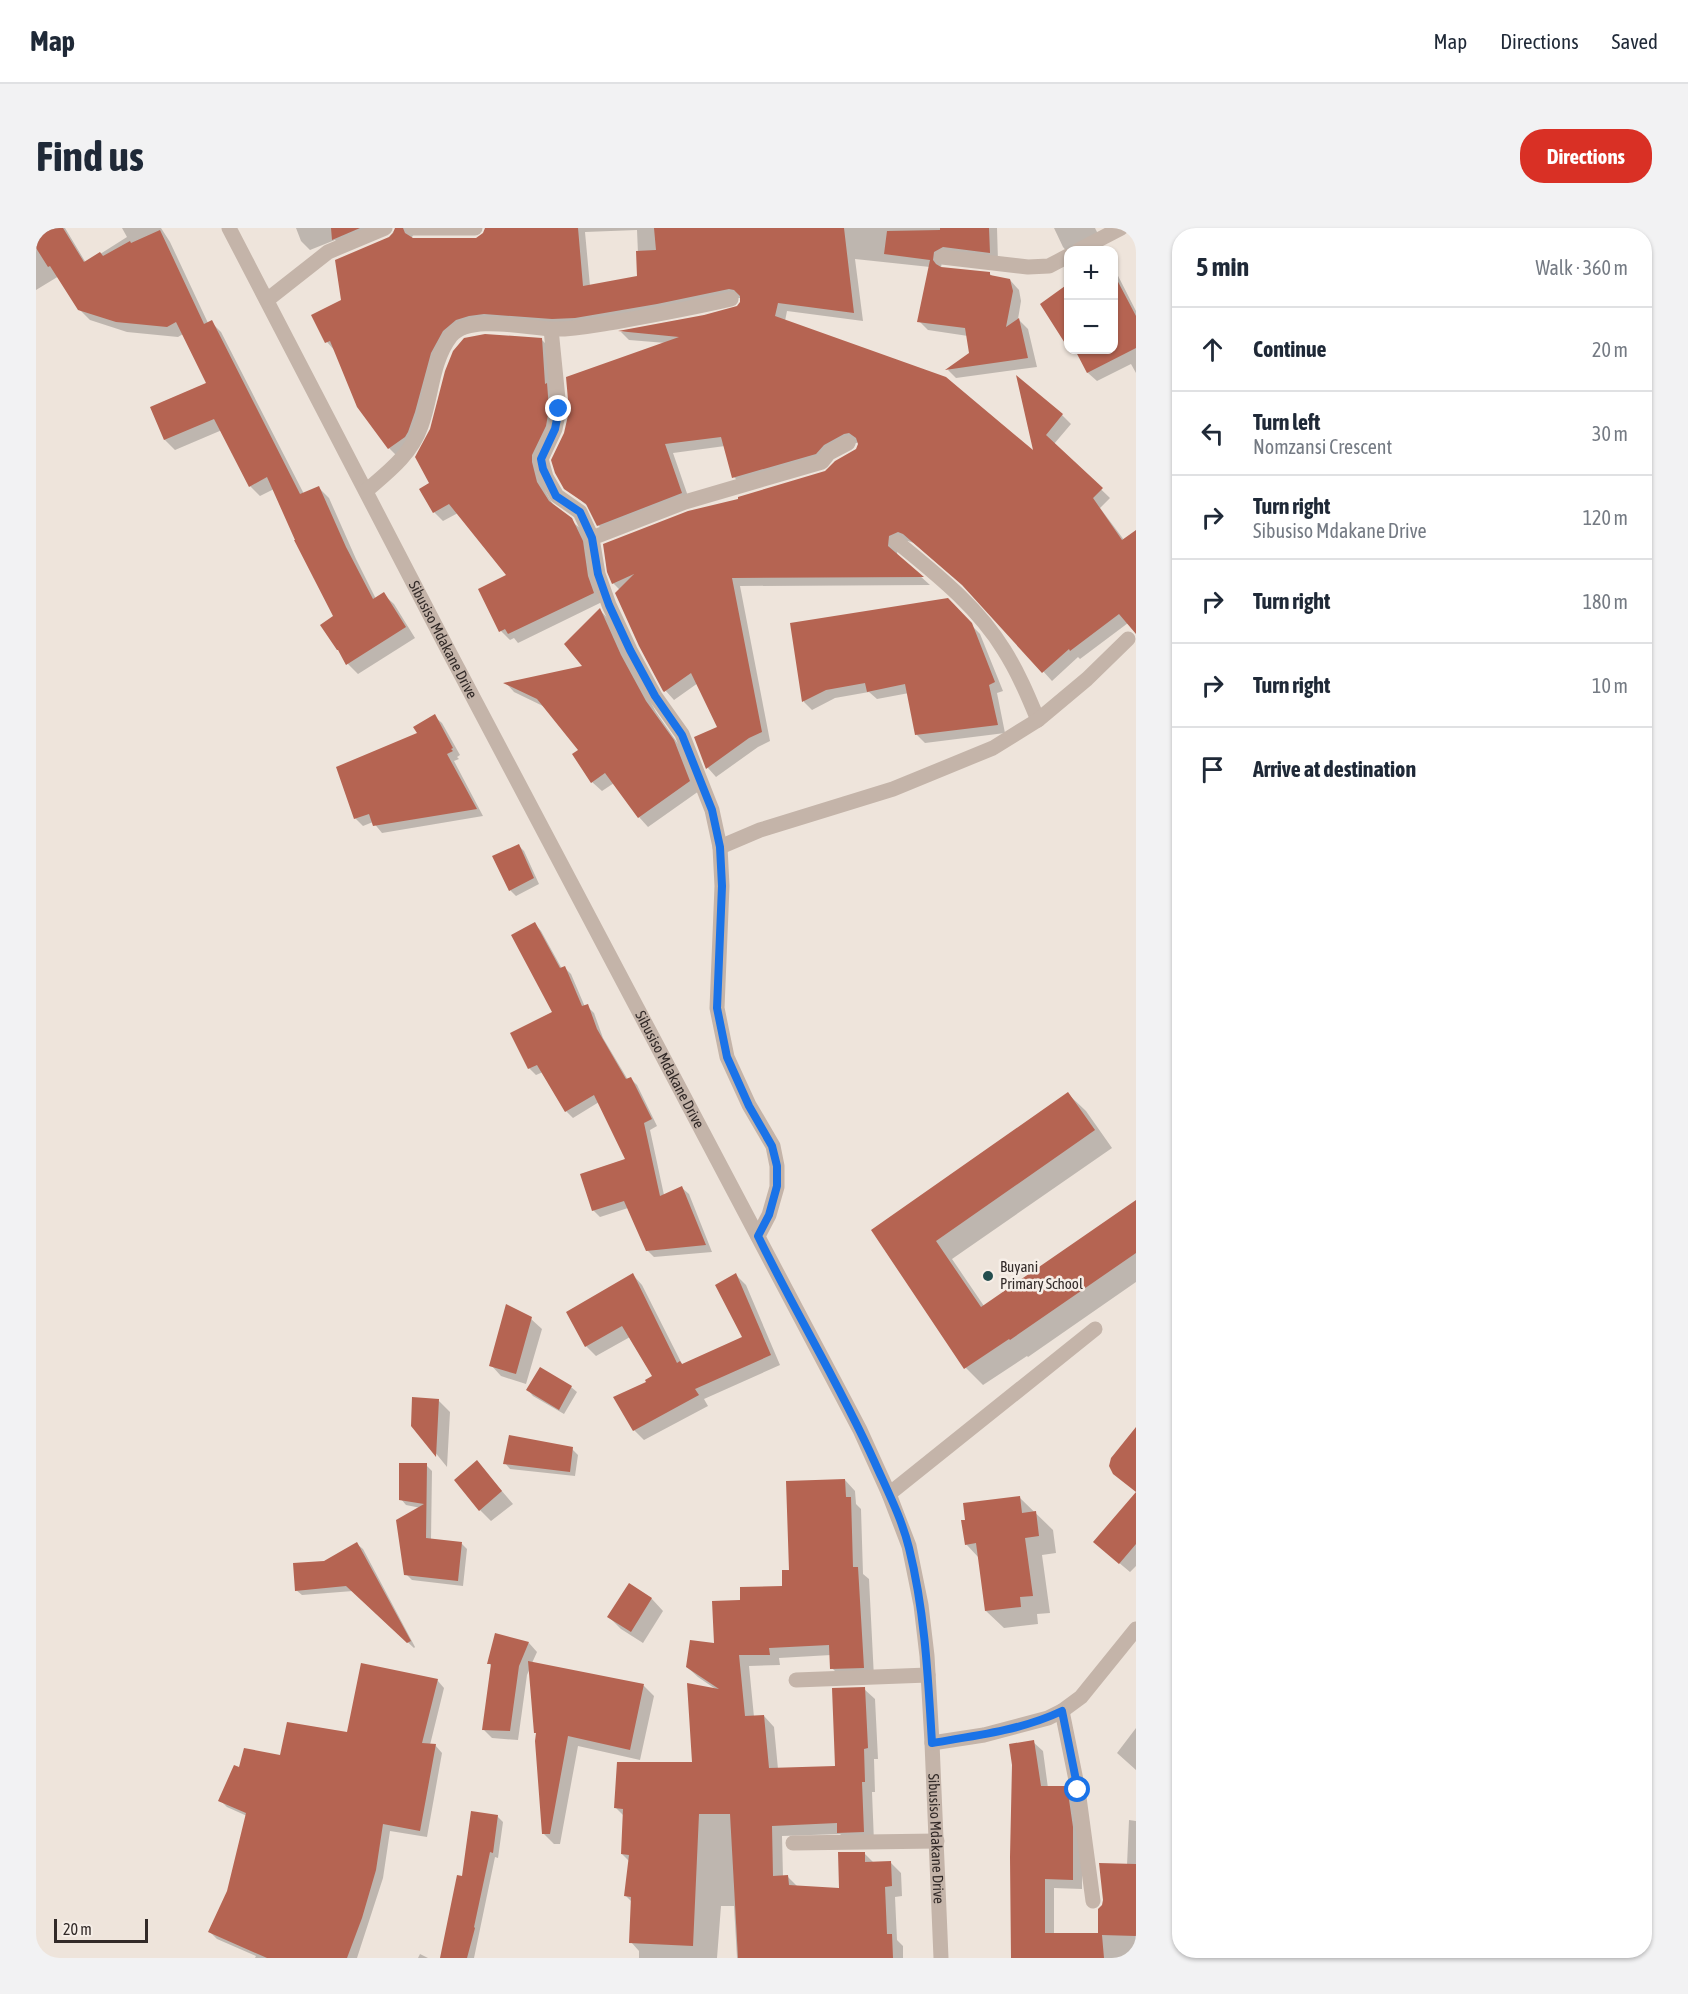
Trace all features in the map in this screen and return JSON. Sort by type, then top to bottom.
[{"type":"street","name":"Sibusiso Mdakane Drive","points":[[230,228],[860,1430],[889,1494],[909,1546],[921,1605],[932,1743],[941,1958]]},
{"type":"street","points":[[267,300],[328,252],[385,228]]},
{"type":"street","points":[[413,228],[475,228]]},
{"type":"street","points":[[1087,246],[1121,228]]},
{"type":"street","points":[[942,257],[1028,267],[1049,266],[1064,258]]},
{"type":"street","points":[[366,491],[405,456],[421,427],[444,347],[459,328],[490,324],[570,329],[670,313],[731,299]]},
{"type":"street","points":[[551,329],[559,409],[555,429],[541,459],[546,477],[556,496],[580,512],[592,538],[598,574],[609,605],[655,696],[682,735],[712,810],[720,847],[722,886],[717,1008],[727,1057],[749,1106],[772,1146],[777,1166],[777,1186],[769,1215],[758,1236]]},
{"type":"street","points":[[592,538],[685,502],[822,462],[829,453],[848,443]]},
{"type":"street","points":[[897,542],[941,577],[974,610],[1003,648],[1038,720]]},
{"type":"street","points":[[720,847],[760,830],[893,789],[993,748],[1038,720],[1087,679],[1128,639]]},
{"type":"street","points":[[889,1494],[1095,1329]]},
{"type":"street","points":[[932,1743],[984,1735],[1048,1718],[1062,1711],[1081,1697],[1136,1629]]},
{"type":"street","points":[[796,1680],[928,1675]]},
{"type":"street","points":[[1062,1711],[1078,1790],[1093,1901]]},
{"type":"street","points":[[793,1843],[937,1841]]},
{"type":"building","points":[[36,228],[63,228],[84,262],[100,252],[103,256],[130,241],[131,243],[160,230],[204,324],[212,320],[300,494],[319,486],[346,547],[373,599],[384,592],[406,627],[346,665],[320,625],[333,616],[294,540],[267,477],[249,487],[214,419],[164,440],[150,407],[206,383],[176,322],[167,327],[116,322],[78,310],[36,248]]},
{"type":"building","points":[[331,228],[360,228],[332,240]]},
{"type":"building","points":[[395,228],[403,228],[405,233],[413,238],[476,238],[483,233],[485,228],[578,228],[583,286],[637,276],[636,251],[656,250],[654,228],[844,228],[854,313],[778,303],[775,316],[946,377],[1033,450],[1016,375],[1063,414],[1046,435],[1103,488],[1093,498],[1122,540],[1136,530],[1136,634],[1119,614],[1070,651],[1069,649],[1042,673],[962,585],[898,532],[889,536],[888,546],[924,577],[732,578],[762,732],[749,738],[706,769],[694,737],[717,727],[691,673],[663,691],[615,593],[634,574],[612,584],[607,572],[603,544],[688,511],[738,499],[738,497],[825,471],[835,461],[856,449],[858,444],[856,438],[849,433],[844,434],[824,445],[816,454],[732,478],[721,437],[665,444],[682,493],[597,526],[586,504],[564,489],[551,460],[564,433],[569,411],[566,377],[679,337],[618,331],[704,315],[737,306],[740,296],[734,290],[729,289],[575,318],[552,319],[484,314],[456,320],[443,331],[431,353],[408,432],[405,437],[388,449],[357,407],[330,341],[325,343],[311,315],[341,300],[335,260],[389,237]]},
{"type":"building","points":[[940,228],[989,228],[990,253],[943,247],[934,252],[933,260],[941,267],[990,272],[990,275],[1010,279],[1013,291],[1006,327],[1019,318],[1028,358],[945,370],[969,353],[965,328],[917,322],[930,260],[884,254],[887,231],[940,230]]},
{"type":"building","points":[[1118,282],[1136,316],[1136,348],[1087,373],[1077,354],[1118,354]]},
{"type":"building","points":[[1064,287],[1064,342],[1040,304]]},
{"type":"building","points":[[485,334],[542,338],[549,409],[546,426],[532,455],[532,462],[537,482],[549,501],[572,518],[583,541],[588,576],[594,593],[508,634],[505,629],[499,632],[478,589],[506,575],[449,504],[433,513],[419,489],[429,483],[415,457],[430,429],[445,371],[453,351],[464,338]]},
{"type":"building","points":[[948,598],[972,623],[995,682],[989,685],[998,725],[915,735],[905,684],[867,692],[865,683],[826,690],[802,702],[790,623]]},
{"type":"building","points":[[600,608],[621,655],[646,701],[674,740],[690,781],[638,818],[605,773],[591,783],[572,754],[578,750],[537,699],[503,683],[582,666],[564,644]]},
{"type":"building","points":[[435,714],[453,748],[451,749],[453,751],[447,754],[477,809],[373,826],[369,814],[354,819],[336,767],[417,733],[413,727]]},
{"type":"building","points":[[519,844],[534,878],[509,891],[492,856]]},
{"type":"building","points":[[535,922],[560,968],[565,966],[582,1006],[588,1004],[597,1029],[626,1079],[631,1077],[652,1119],[644,1123],[660,1196],[682,1186],[706,1245],[646,1251],[624,1201],[592,1211],[580,1174],[625,1159],[594,1095],[565,1112],[537,1065],[528,1069],[510,1033],[552,1012],[511,935]]},
{"type":"building","points":[[1068,1092],[1095,1130],[936,1241],[981,1307],[1136,1200],[1136,1253],[964,1369],[871,1230]]},
{"type":"building","points":[[633,1273],[677,1363],[680,1361],[682,1364],[742,1337],[715,1285],[736,1273],[771,1355],[695,1389],[699,1395],[633,1431],[613,1397],[646,1382],[645,1380],[652,1376],[622,1326],[585,1347],[566,1312]]},
{"type":"building","points":[[506,1304],[532,1317],[516,1374],[489,1366]]},
{"type":"building","points":[[540,1367],[572,1386],[559,1410],[526,1390]]},
{"type":"building","points":[[412,1397],[439,1399],[436,1457],[411,1426]]},
{"type":"building","points":[[1136,1427],[1136,1492],[1113,1474],[1109,1466],[1111,1458]]},
{"type":"building","points":[[509,1435],[573,1447],[570,1472],[503,1464]]},
{"type":"building","points":[[477,1460],[502,1491],[479,1511],[454,1480]]},
{"type":"building","points":[[399,1463],[427,1463],[426,1538],[462,1542],[458,1581],[404,1575],[396,1520],[424,1504],[399,1500]]},
{"type":"building","points":[[845,1479],[846,1497],[851,1497],[853,1567],[858,1567],[864,1668],[830,1669],[829,1645],[769,1648],[770,1655],[739,1655],[745,1716],[764,1715],[769,1768],[835,1766],[832,1688],[865,1687],[868,1748],[864,1749],[865,1782],[862,1782],[864,1832],[837,1833],[837,1823],[772,1826],[773,1876],[788,1875],[789,1885],[839,1888],[838,1852],[865,1852],[865,1862],[891,1861],[892,1886],[885,1887],[887,1934],[892,1934],[893,1958],[738,1958],[730,1814],[699,1814],[693,1946],[629,1943],[631,1897],[624,1896],[629,1855],[621,1854],[623,1809],[614,1808],[617,1762],[692,1762],[687,1683],[719,1689],[686,1667],[690,1640],[714,1643],[712,1601],[740,1600],[740,1587],[782,1586],[782,1570],[789,1570],[786,1481]]},
{"type":"building","points":[[1136,1492],[1136,1544],[1119,1564],[1093,1542]]},
{"type":"building","points":[[1020,1496],[1022,1513],[1036,1511],[1039,1536],[1025,1538],[1033,1596],[1020,1597],[1021,1607],[985,1611],[976,1543],[965,1545],[961,1520],[965,1520],[963,1503]]},
{"type":"building","points":[[357,1542],[411,1641],[407,1643],[346,1586],[295,1591],[293,1563],[324,1561]]},
{"type":"building","points":[[629,1583],[652,1598],[631,1632],[607,1617]]},
{"type":"building","points":[[495,1633],[529,1642],[519,1666],[510,1731],[482,1730],[491,1664],[487,1664]]},
{"type":"building","points":[[528,1661],[644,1684],[630,1750],[568,1736],[550,1834],[542,1834],[536,1733],[534,1733]]},
{"type":"building","points":[[361,1663],[438,1679],[422,1743],[436,1744],[420,1831],[383,1824],[376,1870],[347,1958],[267,1958],[208,1932],[227,1891],[246,1813],[218,1801],[234,1765],[239,1767],[244,1748],[280,1755],[287,1722],[347,1732]]},
{"type":"building","points":[[1034,1740],[1041,1786],[1067,1786],[1073,1827],[1073,1880],[1045,1879],[1045,1933],[1098,1933],[1098,1909],[1103,1900],[1099,1863],[1136,1864],[1136,1936],[1102,1935],[1104,1958],[1011,1958],[1012,1765],[1009,1744]]},
{"type":"building","points":[[471,1811],[498,1815],[493,1853],[490,1852],[467,1958],[440,1958],[457,1875],[462,1876]]},
{"type":"place","name":"Buyani Primary School","points":[[988,1276]]},
{"type":"route","points":[[559,409],[555,429],[541,459],[546,477],[556,496],[580,512],[592,538],[598,574],[609,605],[655,696],[682,735],[712,810],[720,847],[722,886],[717,1008],[727,1057],[749,1106],[772,1146],[777,1166],[777,1186],[769,1215],[758,1236],[860,1430],[889,1494],[909,1546],[921,1605],[927,1656],[932,1743],[984,1735],[1048,1718],[1062,1711],[1078,1790]]}]
